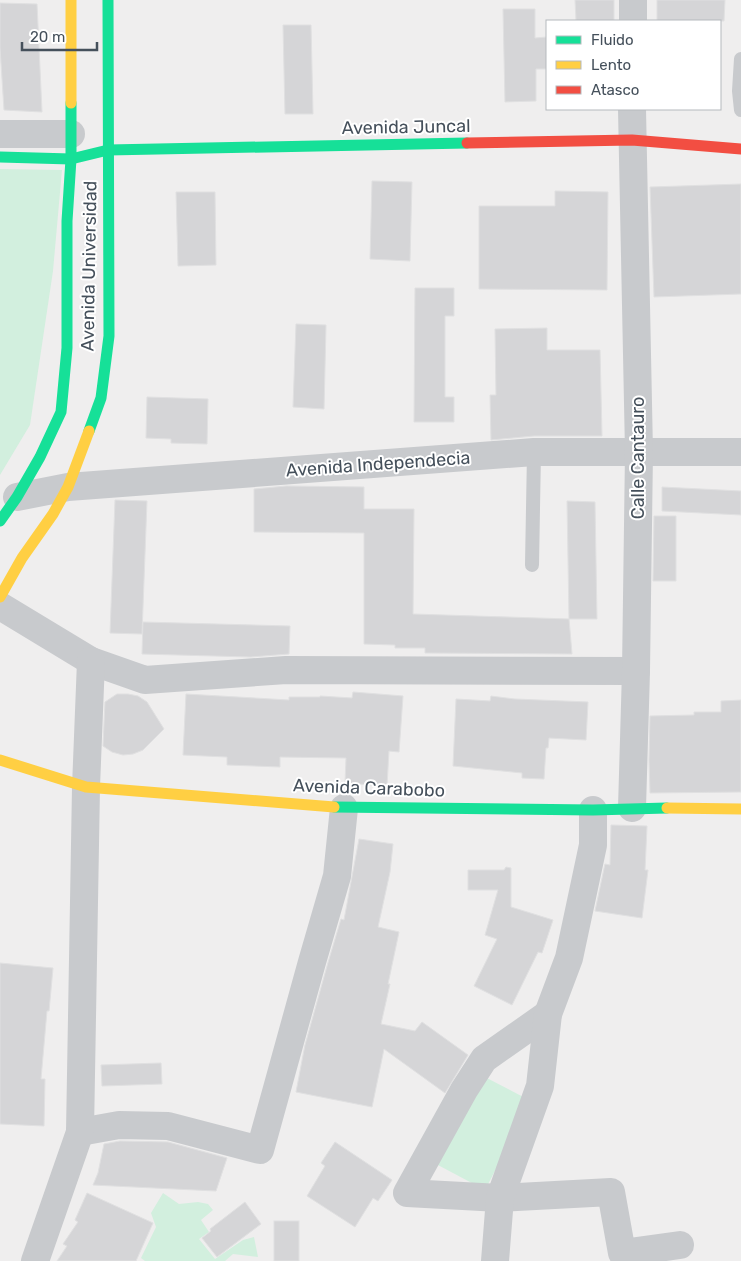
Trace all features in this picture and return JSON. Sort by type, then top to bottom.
[{"type":"main road","name":"Avenida Universidad","points":[[0,521],[17,497],[40,457],[61,412],[67,348],[67,221],[71,146],[71,0]]},
{"type":"main road","name":"Avenida Universidad","points":[[0,597],[22,558],[53,514],[68,487],[102,398],[109,336],[108,0]]},
{"type":"main road","name":"Avenida Juncal","points":[[0,157],[71,146],[108,150],[632,140],[741,149]]},
{"type":"main road","name":"Avenida Carabobo","points":[[0,760],[86,787],[344,808],[741,810]]},
{"type":"street","points":[[633,0],[633,20]]},
{"type":"street","name":"Calle Cantauro","points":[[632,110],[640,452],[632,808]]},
{"type":"street","points":[[0,134],[71,146]]},
{"type":"street","name":"Avenida Independecia","points":[[17,497],[68,487],[534,452],[741,452]]},
{"type":"street","points":[[0,606],[91,661],[145,680],[286,670],[636,671]]},
{"type":"street","points":[[35,1261],[80,1132],[86,787],[91,661]]},
{"type":"street","points":[[80,1132],[119,1125],[168,1126],[260,1150],[337,876],[344,808]]},
{"type":"street","points":[[494,1261],[500,1198],[540,1086],[548,1014],[569,958],[594,845],[593,810]]},
{"type":"street","points":[[548,1014],[484,1059],[464,1090],[407,1193],[500,1198],[611,1192],[622,1253],[680,1245]]},
{"type":"lane","points":[[741,59],[739,91],[741,110]]},
{"type":"lane","points":[[532,565],[534,452]]},
{"type":"green space","points":[[0,169],[62,170],[53,271],[30,425],[0,475]]},
{"type":"green space","points":[[481,1075],[531,1101],[485,1190],[436,1164]]},
{"type":"green space","points":[[163,1193],[179,1204],[198,1202],[208,1204],[213,1210],[201,1220],[209,1232],[199,1239],[215,1259],[243,1240],[254,1237],[258,1257],[233,1254],[225,1261],[145,1261],[141,1258],[156,1227],[151,1213]]},
{"type":"building","points":[[575,0],[614,0],[614,20],[576,20]]},
{"type":"building","points":[[657,0],[725,0],[724,21],[657,20]]},
{"type":"building","points":[[0,3],[37,4],[42,112],[4,110],[0,48]]},
{"type":"building","points":[[503,9],[535,9],[535,38],[546,37],[546,69],[536,69],[536,101],[505,102]]},
{"type":"building","points":[[283,25],[311,25],[313,114],[285,114]]},
{"type":"building","points":[[372,181],[412,182],[410,261],[370,259]]},
{"type":"building","points":[[741,184],[741,294],[654,297],[650,187]]},
{"type":"building","points":[[555,191],[608,192],[607,290],[479,289],[479,206],[555,206]]},
{"type":"building","points":[[176,192],[215,192],[216,265],[178,266]]},
{"type":"building","points":[[415,288],[454,288],[454,316],[445,316],[445,397],[454,397],[454,422],[414,422]]},
{"type":"building","points":[[296,324],[326,325],[324,409],[293,407]]},
{"type":"building","points":[[547,328],[547,350],[600,350],[602,436],[534,436],[491,440],[490,395],[496,395],[495,329]]},
{"type":"building","points":[[147,397],[208,399],[207,444],[171,443],[171,439],[146,438]]},
{"type":"building","points":[[286,486],[364,487],[364,509],[414,509],[413,614],[569,619],[572,654],[425,653],[425,648],[395,648],[395,645],[364,644],[364,533],[254,532],[254,489]]},
{"type":"building","points":[[662,487],[741,491],[741,515],[662,511]]},
{"type":"building","points":[[115,500],[147,501],[142,634],[110,633]]},
{"type":"building","points":[[567,501],[595,502],[597,619],[569,619]]},
{"type":"building","points":[[654,516],[676,516],[676,581],[653,581]]},
{"type":"building","points":[[143,622],[290,626],[289,654],[251,657],[142,654]]},
{"type":"building","points":[[353,692],[403,696],[399,752],[389,751],[387,786],[345,783],[346,758],[280,757],[280,767],[227,765],[227,757],[183,755],[186,694],[289,700],[289,697],[320,696],[352,698]]},
{"type":"building","points":[[117,694],[138,696],[147,702],[164,729],[143,750],[133,754],[123,755],[112,752],[103,746],[105,702]]},
{"type":"building","points":[[491,696],[515,699],[588,702],[586,740],[549,738],[548,748],[546,748],[544,779],[522,778],[522,773],[453,766],[456,699],[490,701]]},
{"type":"building","points":[[741,700],[741,792],[650,793],[650,716],[694,715],[694,712],[721,712],[721,701]]},
{"type":"building","points":[[611,825],[647,826],[645,870],[648,870],[642,918],[595,911],[605,864],[610,865]]},
{"type":"building","points":[[359,839],[393,844],[390,872],[378,927],[399,932],[381,1024],[415,1031],[422,1022],[468,1055],[445,1093],[384,1049],[372,1107],[296,1092],[305,1045],[327,966],[341,919],[344,920]]},
{"type":"building","points":[[506,867],[511,868],[511,907],[553,920],[542,953],[538,952],[512,1005],[474,986],[497,939],[485,935],[498,890],[468,890],[468,870],[504,870]]},
{"type":"building","points":[[0,963],[53,968],[41,1079],[45,1079],[44,1126],[0,1124]]},
{"type":"building","points":[[161,1063],[162,1084],[102,1086],[101,1065]]},
{"type":"building","points":[[120,1141],[168,1142],[227,1158],[216,1191],[93,1185],[98,1173],[104,1144]]},
{"type":"building","points":[[335,1142],[392,1180],[378,1201],[373,1198],[355,1227],[307,1196],[325,1166],[321,1163]]},
{"type":"building","points":[[87,1193],[153,1223],[136,1261],[57,1261],[67,1246],[63,1244],[78,1222],[75,1220]]},
{"type":"building","points":[[245,1202],[261,1224],[217,1257],[202,1238],[211,1231],[210,1229]]},
{"type":"building","points":[[274,1221],[299,1221],[299,1261],[274,1261]]},
{"type":"traffic: fast","points":[[89,431],[101,398],[109,336],[108,0]]},
{"type":"traffic: fast","points":[[0,521],[17,497],[40,457],[61,412],[67,348],[67,221],[71,159],[71,103]]},
{"type":"traffic: fast","points":[[0,157],[71,159],[108,150],[467,143]]},
{"type":"traffic: fast","points":[[334,807],[593,810],[667,808]]},
{"type":"traffic: slow","points":[[71,0],[71,103]]},
{"type":"traffic: slow","points":[[0,597],[22,558],[53,514],[68,487],[89,431]]},
{"type":"traffic: slow","points":[[0,760],[86,787],[334,807]]},
{"type":"traffic: slow","points":[[667,808],[741,809]]},
{"type":"traffic: jam","points":[[467,143],[632,140],[741,149]]}]
